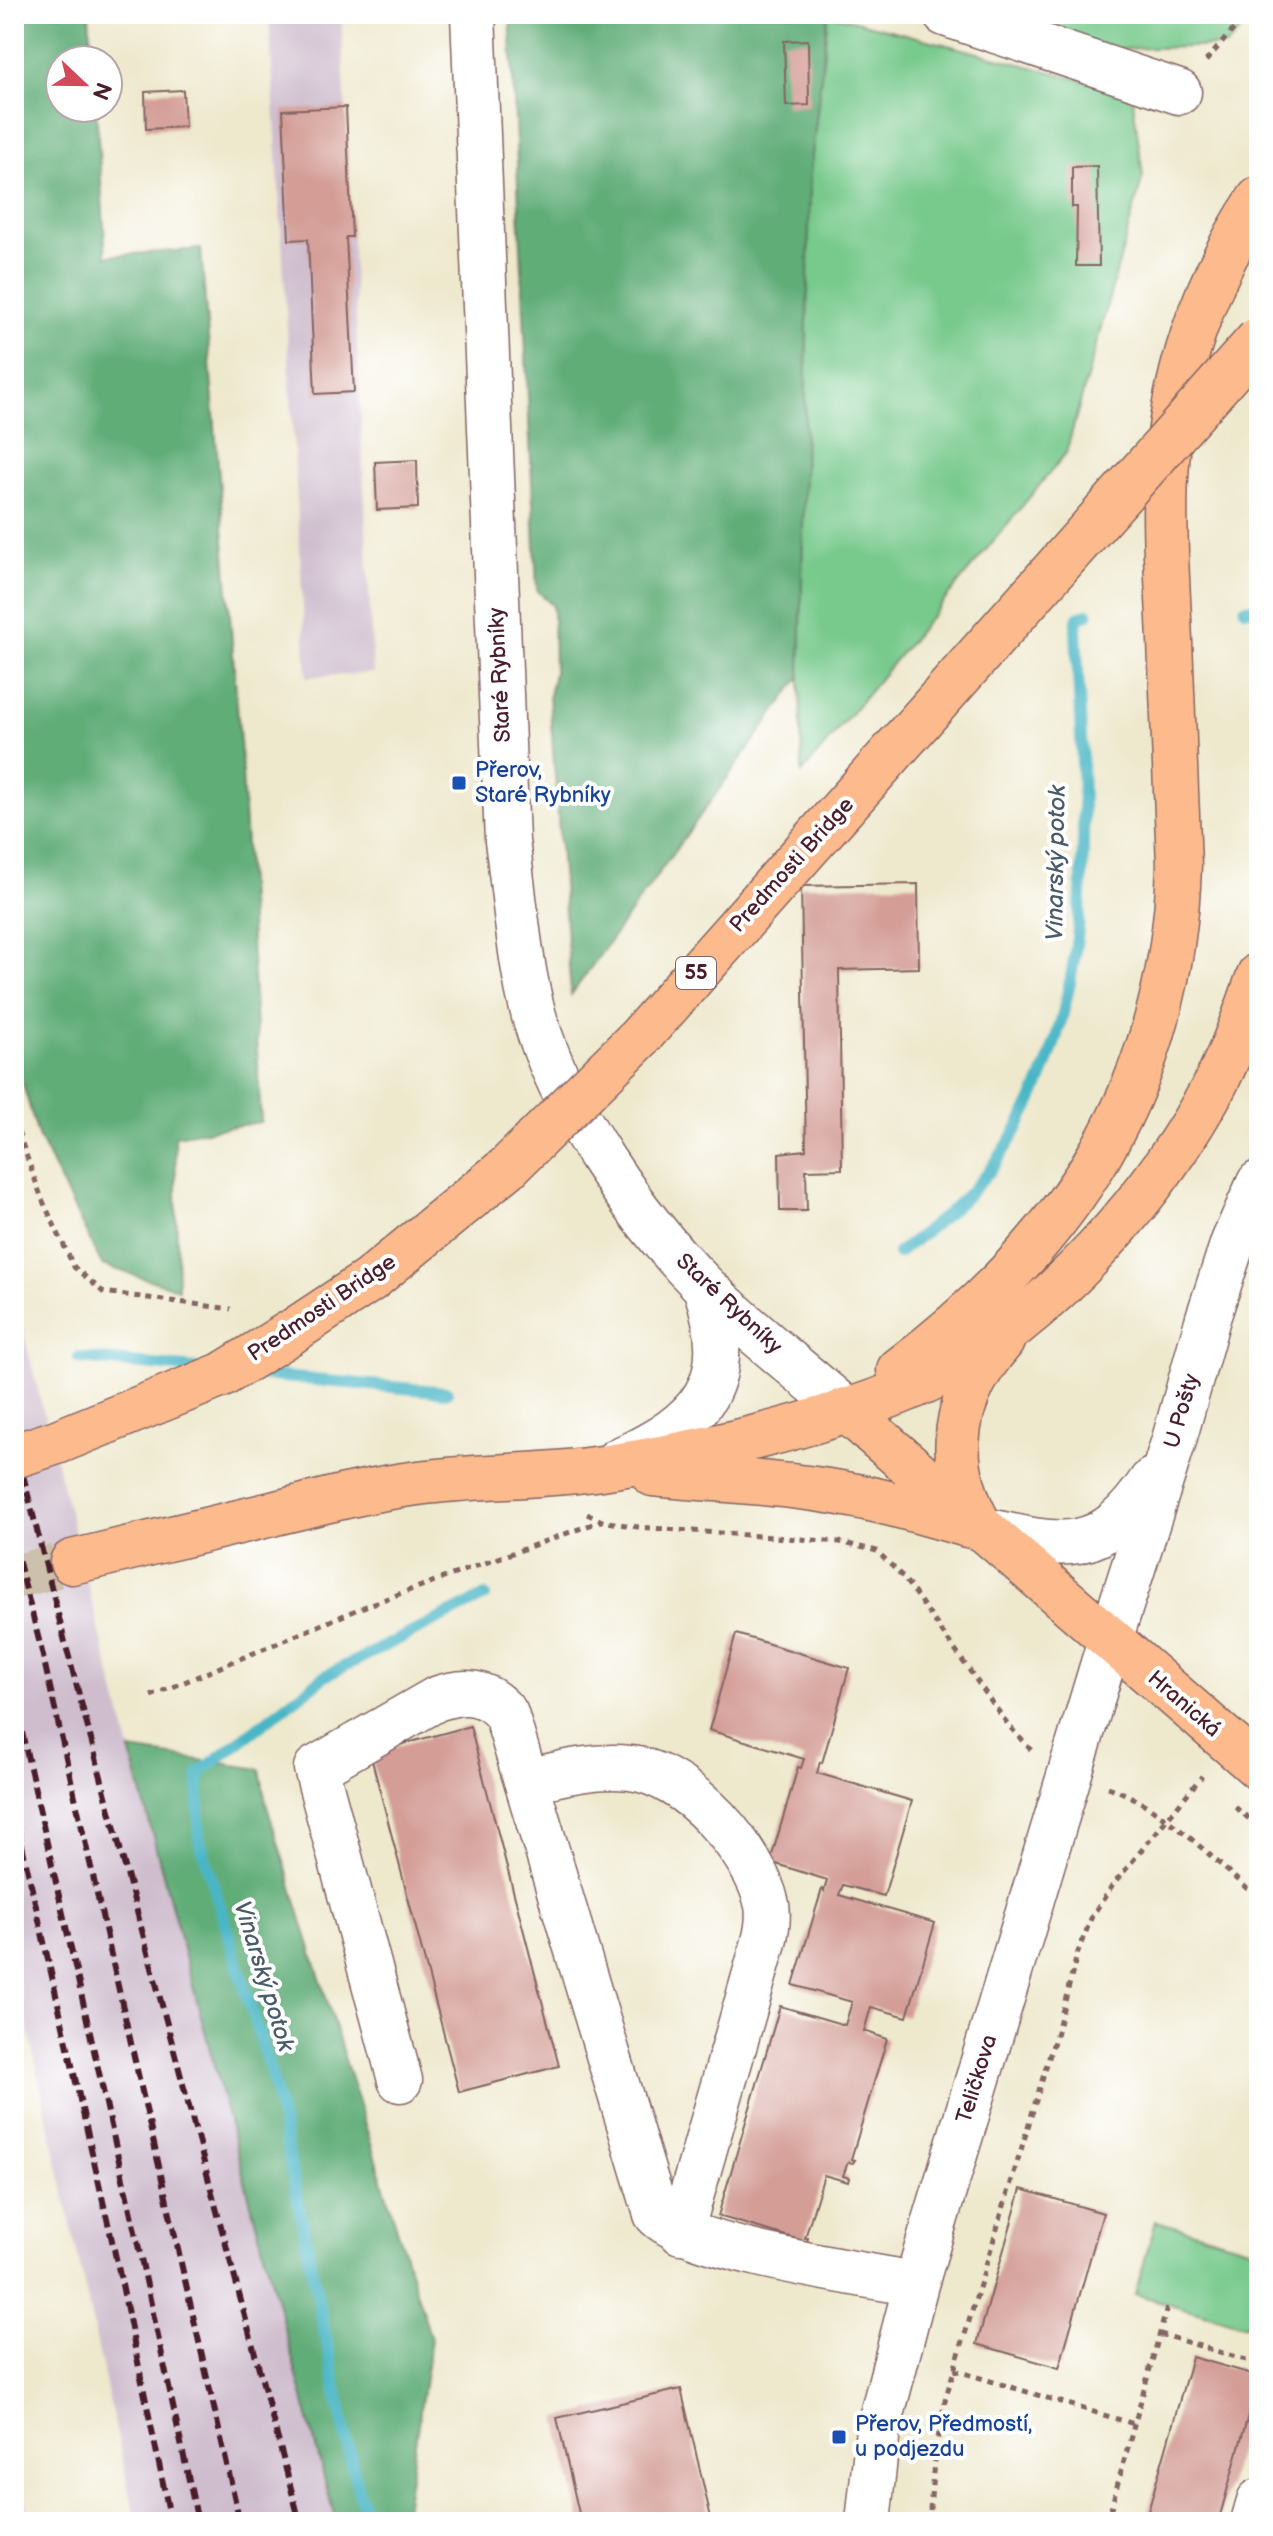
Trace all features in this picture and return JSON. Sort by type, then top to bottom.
[{"type":"main road","points":[[846,1410],[949,1332],[1012,1272],[1051,1227],[1086,1179],[1116,1127],[1141,1072],[1159,1015],[1177,916],[1179,865],[1166,540],[1166,478],[1170,437],[1177,395],[1201,312],[1218,270],[1259,199]]},
{"type":"main road","name":"Predmosti Bridge","points":[[14,1456],[57,1442],[222,1375],[370,1280],[507,1168],[638,1039],[1259,339]]},
{"type":"main road","points":[[982,1529],[961,1483],[957,1447],[959,1425],[971,1387],[982,1367],[1019,1322],[1089,1256],[1149,1186],[1179,1145],[1208,1097],[1259,975]]},
{"type":"main road","points":[[72,1562],[396,1486],[599,1469],[734,1443],[906,1390],[980,1350],[1019,1322]]},
{"type":"main road","name":"Hranická","points":[[846,1410],[1259,1768]]},
{"type":"main road","points":[[599,1469],[751,1481],[817,1490],[875,1500],[982,1529]]},
{"type":"street","name":"Staré Rybníky","points":[[473,14],[507,841],[534,1015],[549,1057],[581,1126],[665,1242],[705,1287],[846,1410]]},
{"type":"street","points":[[945,14],[1179,92]]},
{"type":"street","name":"U Pošty","points":[[1110,1640],[1174,1440],[1208,1318],[1233,1242],[1259,1183]]},
{"type":"street","points":[[599,1469],[676,1430],[704,1400],[718,1352],[716,1320],[705,1287]]},
{"type":"street","points":[[982,1529],[1055,1545],[1074,1544],[1095,1537],[1136,1504],[1174,1440]]},
{"type":"street","name":"Teličkova","points":[[868,2522],[878,2430],[916,2284],[1110,1640]]},
{"type":"street","points":[[400,2080],[316,1768],[436,1699],[468,1691],[483,1694],[497,1702],[506,1714],[652,2204],[661,2220],[681,2232],[801,2263],[916,2284]]},
{"type":"street","points":[[527,1781],[586,1768],[630,1768],[671,1780],[712,1813],[746,1859],[761,1887],[767,1906],[764,1942],[681,2232]]},
{"type":"street","points":[[1253,2522],[1259,2501]]},
{"type":"path","points":[[1179,92],[1247,14]]},
{"type":"path","points":[[14,1121],[42,1199],[74,1267],[103,1292],[231,1309]]},
{"type":"path","points":[[151,1696],[366,1606],[602,1521],[638,1527],[840,1542],[877,1551],[903,1577],[1028,1748],[1070,1773],[1127,1795],[1166,1820],[1259,1899]]},
{"type":"path","points":[[929,2522],[934,2461],[945,2400],[1058,2028],[1077,1955],[1099,1906],[1166,1820]]},
{"type":"path","points":[[1107,2522],[1168,2304]]},
{"type":"path","points":[[1160,2334],[1259,2364]]},
{"type":"path","points":[[954,2370],[1134,2424]]},
{"type":"shaded area","points":[[269,14],[341,14],[373,673],[307,677]]},
{"type":"shaded area","points":[[14,1296],[130,1750],[336,2522],[136,2522],[14,1965]]},
{"type":"shaded area","points":[[14,2462],[31,2522],[14,2522]]},
{"type":"green space","points":[[14,14],[89,14],[91,44],[44,44],[44,124],[97,124],[106,256],[201,249],[241,755],[261,1122],[175,1136],[178,1289],[102,1265],[38,1136],[14,1053]]},
{"type":"green space","points":[[510,14],[828,14],[810,173],[800,677],[571,995],[549,695],[554,673],[553,606],[537,590]]},
{"type":"green space","points":[[828,14],[1132,93],[1143,176],[1066,453],[802,773],[800,677],[810,173]]},
{"type":"green space","points":[[1003,14],[1256,14],[1226,46],[1115,49]]},
{"type":"green space","points":[[130,1750],[260,1769],[266,1803],[431,2339],[403,2522],[336,2522]]},
{"type":"green space","points":[[1156,2221],[1259,2251],[1259,2295],[1250,2327],[1135,2294]]},
{"type":"building","points":[[808,40],[809,105],[786,106],[784,41]]},
{"type":"building","points":[[183,90],[185,127],[146,129],[145,92]]},
{"type":"building","points":[[346,107],[352,237],[346,237],[354,392],[315,394],[308,239],[289,240],[283,110]]},
{"type":"building","points":[[1097,166],[1099,266],[1076,266],[1077,207],[1072,207],[1072,167]]},
{"type":"building","points":[[417,460],[418,508],[377,510],[375,462]]},
{"type":"building","points":[[918,884],[919,968],[839,970],[842,1169],[806,1170],[807,1211],[780,1211],[779,1153],[806,1150],[801,886]]},
{"type":"building","points":[[736,1634],[849,1668],[817,1773],[912,1801],[884,1896],[843,1885],[839,1895],[935,1923],[907,2017],[871,2007],[864,2031],[887,2039],[851,2159],[855,2160],[848,2162],[843,2176],[849,2178],[848,2182],[824,2175],[805,2238],[808,2238],[807,2242],[718,2216],[780,2006],[845,2025],[852,2002],[793,1985],[827,1880],[770,1862],[798,1767],[801,1768],[804,1759],[709,1730]]},
{"type":"building","points":[[470,1726],[559,2066],[459,2092],[370,1753]]},
{"type":"building","points":[[1021,2189],[1103,2213],[1059,2368],[977,2344]]},
{"type":"building","points":[[1192,2357],[1259,2376],[1223,2505],[1218,2522],[1145,2522]]},
{"type":"building","points":[[681,2389],[712,2522],[581,2522],[557,2418]]},
{"type":"waterway","name":"Vinarský potok","points":[[1245,609],[1259,608]]},
{"type":"waterway","name":"Vinarský potok","points":[[898,1253],[939,1221],[989,1172],[1034,1097],[1058,1034],[1073,968],[1081,901],[1082,764],[1076,627],[1078,617],[1088,614]]},
{"type":"waterway","points":[[79,1358],[196,1369]]},
{"type":"waterway","points":[[250,1374],[447,1392]]},
{"type":"waterway","name":"Vinarský potok","points":[[367,2522],[353,2470],[274,2084],[199,1837],[199,1773],[325,1676],[485,1596]]},
{"type":"tunnel","points":[[14,1577],[72,1562]]},
{"type":"railway","points":[[14,1439],[66,1646],[300,2522]]},
{"type":"railway","points":[[14,1543],[42,1652],[240,2522]]},
{"type":"railway","points":[[14,1697],[198,2522]]},
{"type":"railway","points":[[14,1810],[121,2280],[171,2522]]},
{"type":"place","name":"Přerov, Staré Rybníky","points":[[459,783]]},
{"type":"place","name":"Přerov, Předmostí, u podjezdu","points":[[839,2437]]}]
